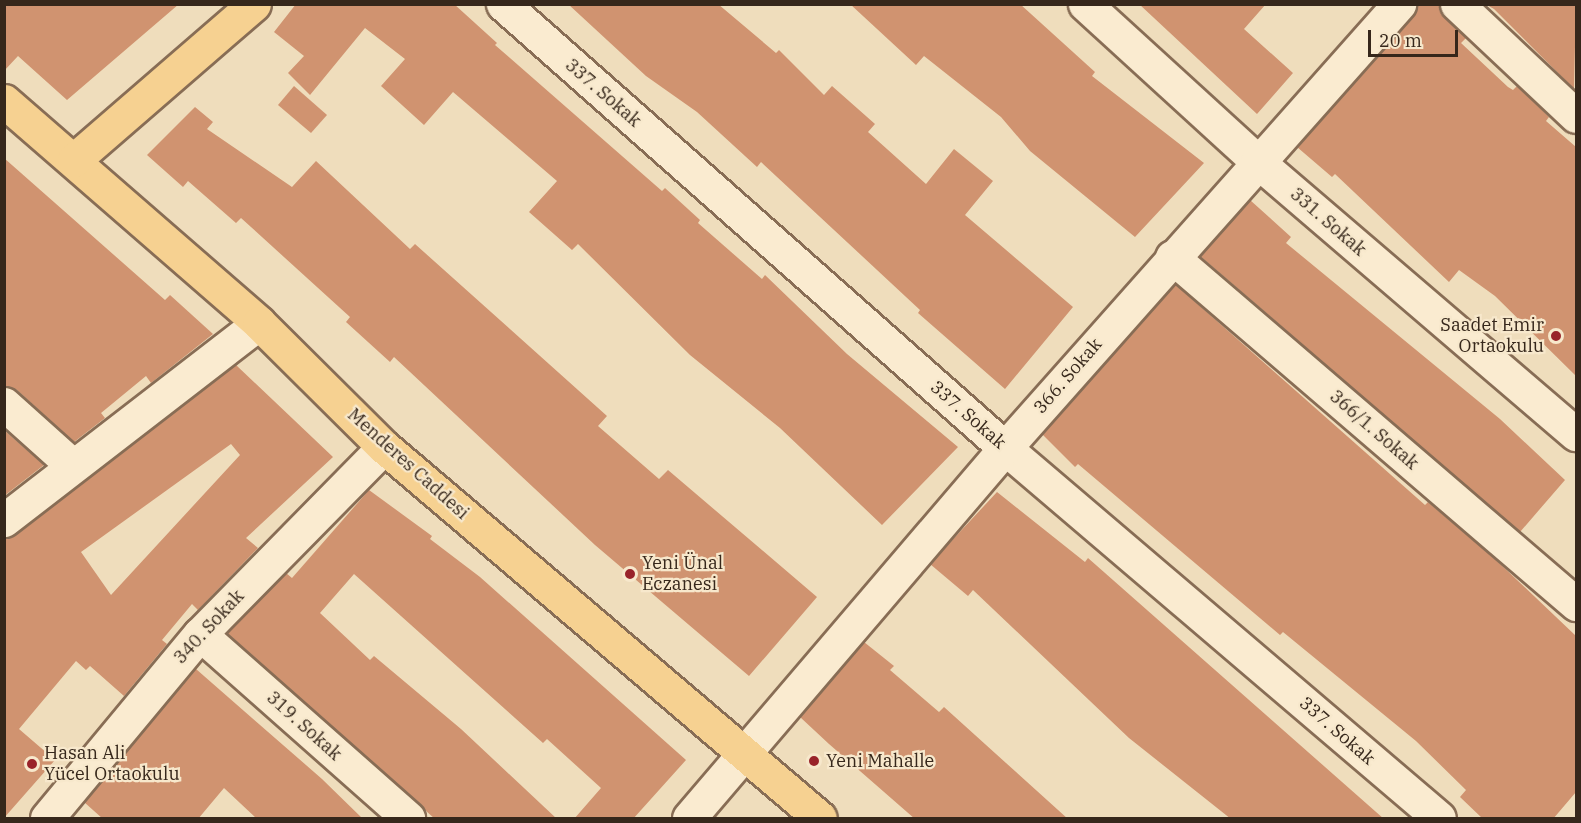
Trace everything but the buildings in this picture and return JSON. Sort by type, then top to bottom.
[{"type":"main road","points":[[74,160],[254,4]]},
{"type":"main road","name":"Menderes Caddesi","points":[[4,101],[259,323],[384,447],[820,819]]},
{"type":"street","name":"337. Sokak","points":[[503,4],[1005,447],[1439,819]]},
{"type":"street","name":"331. Sokak","points":[[1085,4],[1257,162],[1576,434]]},
{"type":"street","name":"366. Sokak","points":[[689,819],[1005,447],[1399,4]]},
{"type":"street","points":[[1457,4],[1576,116]]},
{"type":"street","name":"366/1. Sokak","points":[[1172,257],[1576,604]]},
{"type":"street","points":[[4,520],[72,465],[259,323]]},
{"type":"street","points":[[4,404],[72,465]]},
{"type":"street","name":"340. Sokak","points":[[60,814],[200,634],[384,447]]},
{"type":"street","name":"319. Sokak","points":[[200,634],[408,819]]},
{"type":"place","name":"Saadet Emir Ortaokulu","points":[[1556,336]]},
{"type":"place","name":"Yeni Ünal Eczanesi","points":[[630,574]]},
{"type":"place","name":"Yeni Mahalle","points":[[814,761]]},
{"type":"place","name":"Hasan Ali Yücel Ortaokulu","points":[[32,764]]}]
